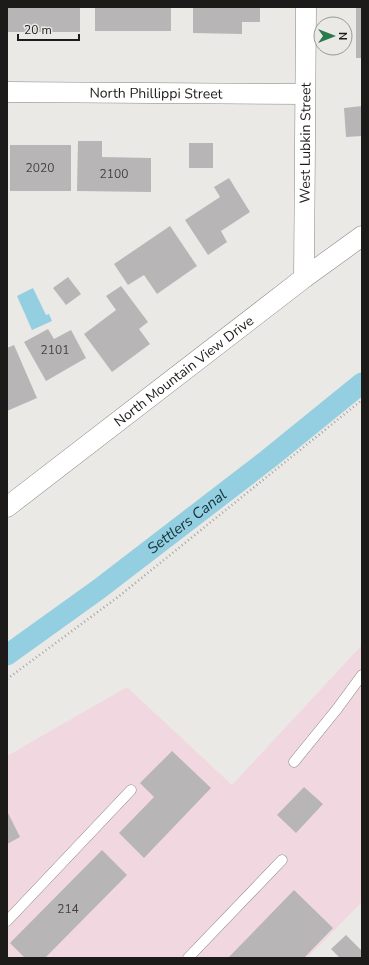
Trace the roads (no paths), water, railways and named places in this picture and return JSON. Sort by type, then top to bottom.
[{"type":"street","name":"West Lubkin Street","points":[[304,278],[306,7]]},
{"type":"street","name":"North Phillippi Street","points":[[7,92],[305,94]]},
{"type":"street","name":"North Mountain View Drive","points":[[7,507],[304,278],[362,236]]},
{"type":"lane","points":[[294,762],[338,709],[362,675]]},
{"type":"lane","points":[[7,921],[131,790]]},
{"type":"lane","points":[[188,958],[282,860]]},
{"type":"water","points":[[33,288],[46,315],[49,314],[52,321],[32,330],[17,296]]},
{"type":"waterway","name":"Settlers Canal","points":[[7,655],[99,589],[267,460],[362,383]]}]
